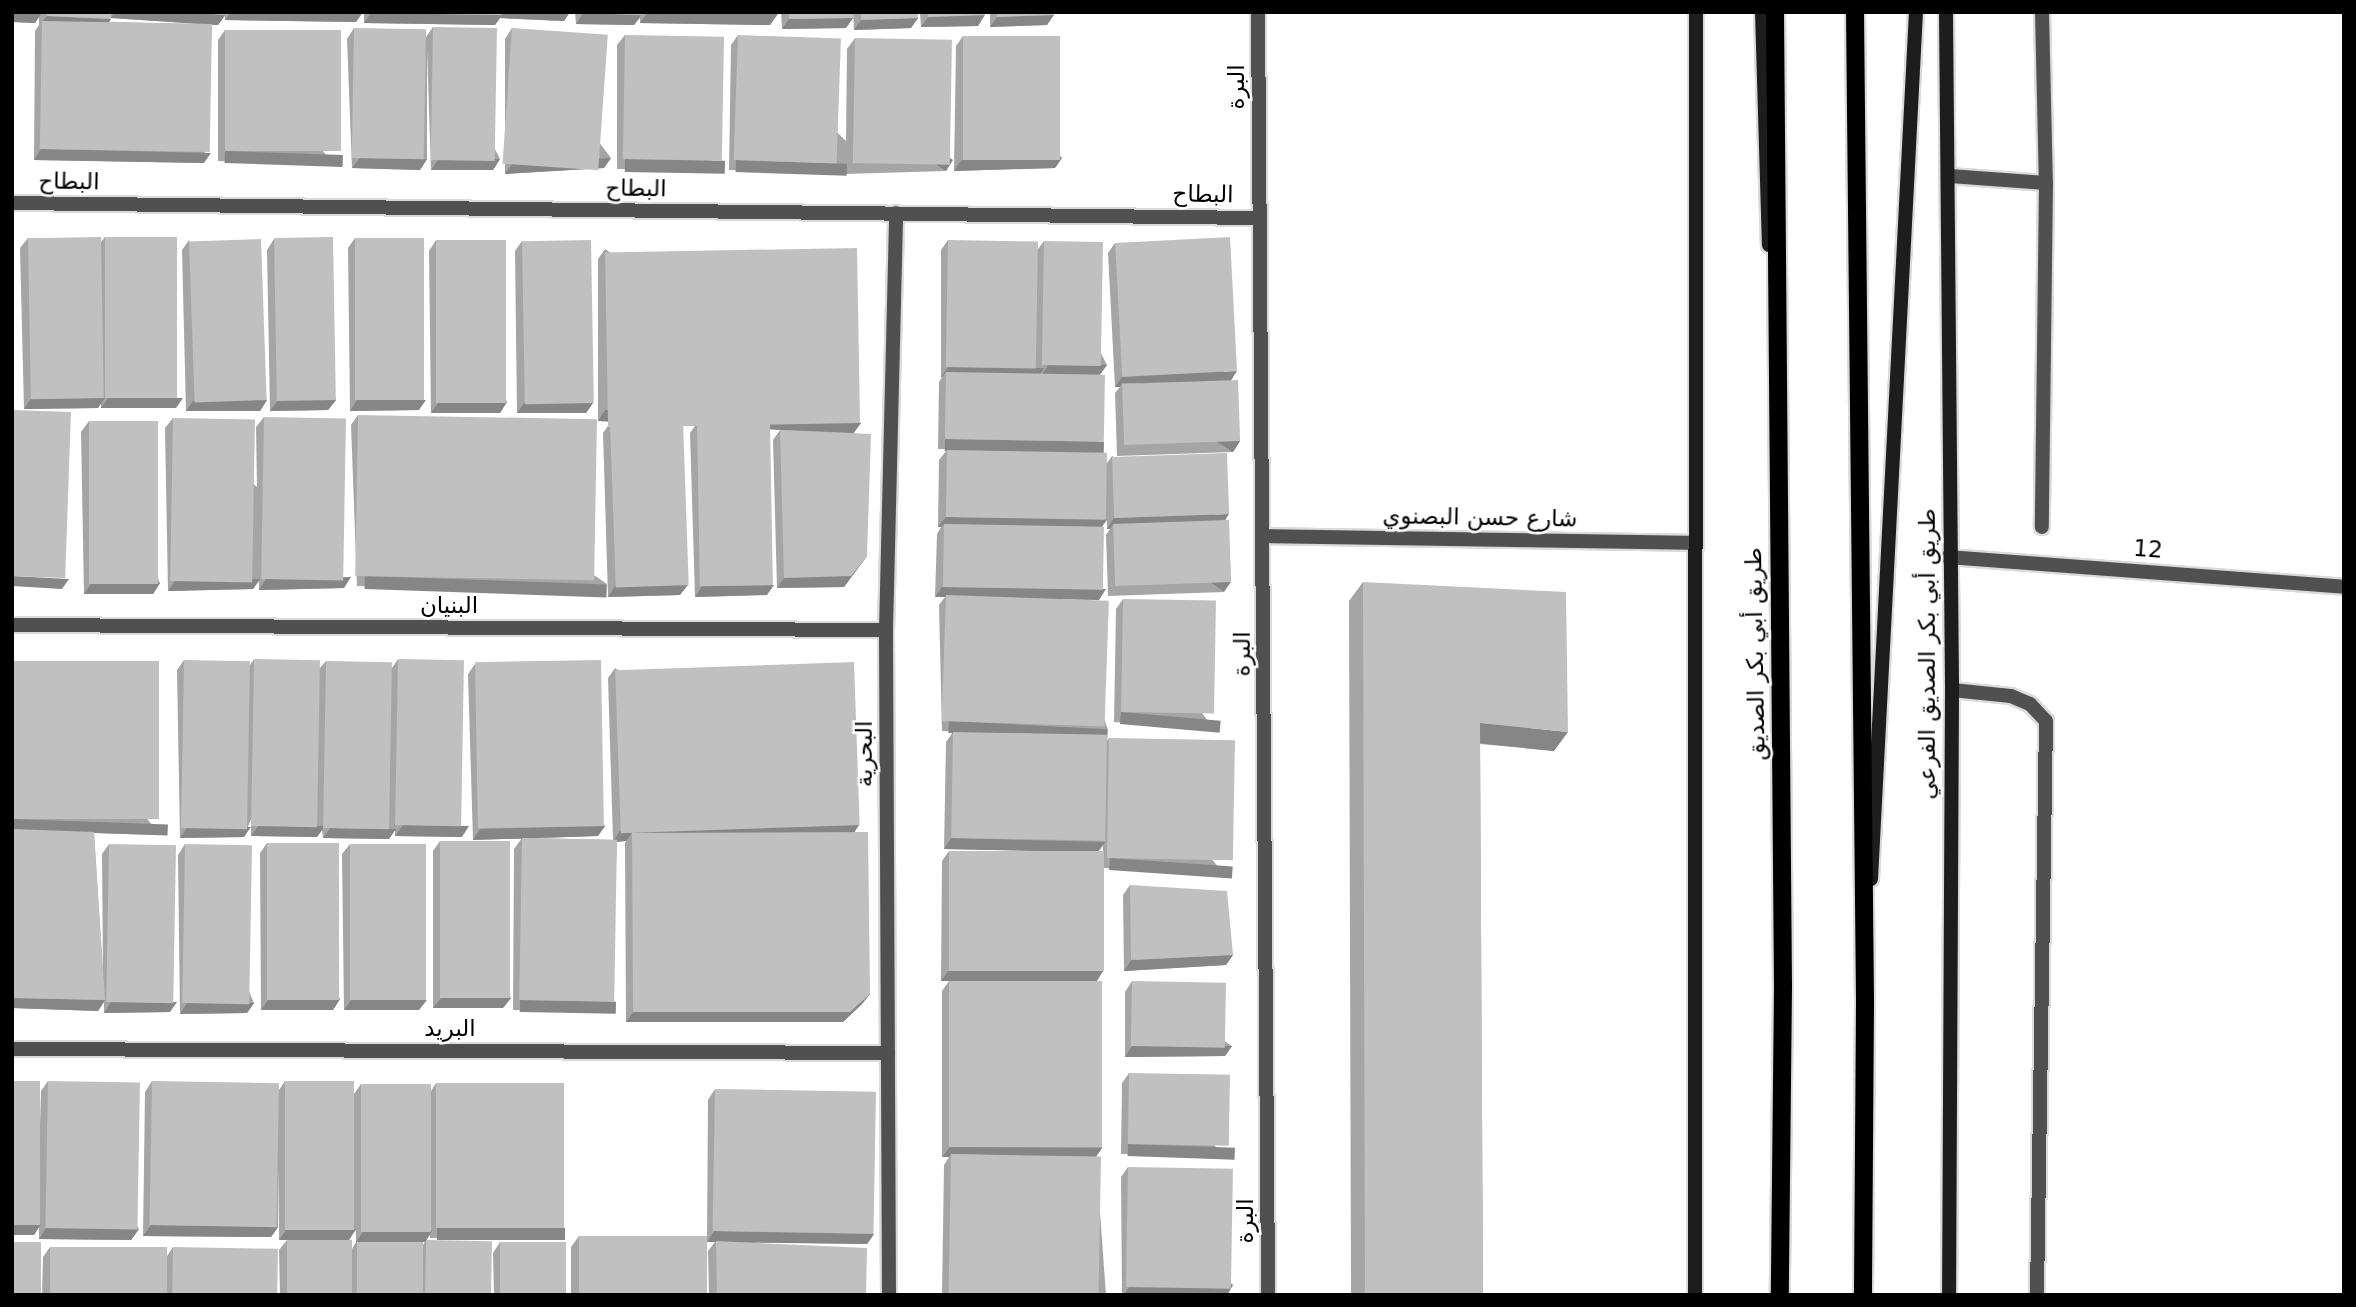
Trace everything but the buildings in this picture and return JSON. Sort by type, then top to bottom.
[{"type":"main road","points":[[1695,1295],[1696,12]]},
{"type":"main road","points":[[1762,12],[1779,613]]},
{"type":"main road","name":"طريق أبي بكر الصديق","points":[[1775,12],[1783,986],[1780,1295]]},
{"type":"main road","points":[[1855,12],[1865,1003],[1863,1295]]},
{"type":"main road","points":[[1865,1003],[1916,12]]},
{"type":"main road","name":"طريق أبي بكر الصديق الفرعي","points":[[1946,12],[1950,176],[1948,556],[1952,690],[1949,1295]]},
{"type":"street","name":"البرة","points":[[1258,12],[1268,1295]]},
{"type":"street","points":[[2042,12],[2046,183],[2042,527]]},
{"type":"street","points":[[1950,176],[2046,183]]},
{"type":"street","name":"البطاح","points":[[12,203],[1259,218]]},
{"type":"street","name":"البحرية","points":[[889,1295],[886,630],[896,214]]},
{"type":"street","name":"شارع حسن البصنوي","points":[[1264,536],[1696,543]]},
{"type":"street","name":"12","points":[[1948,556],[2344,587]]},
{"type":"street","name":"البنيان","points":[[12,625],[886,630]]},
{"type":"street","points":[[1952,690],[2011,696],[2030,704],[2046,721],[2037,1295]]},
{"type":"street","name":"البريد","points":[[12,1049],[888,1054]]}]
